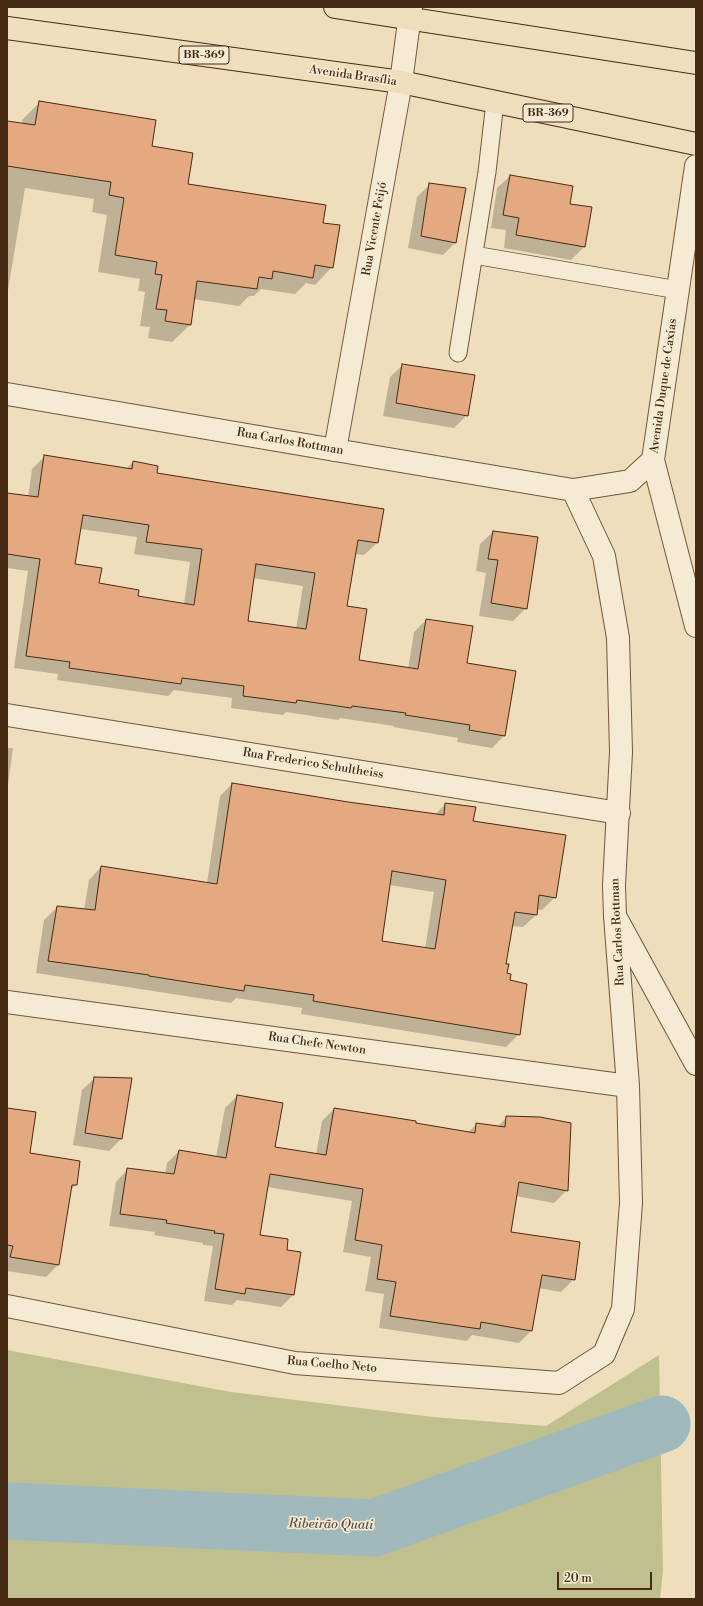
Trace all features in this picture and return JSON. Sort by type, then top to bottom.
[{"type":"highway","points":[[335,7],[410,13],[696,63]]},
{"type":"highway","name":"Avenida Brasília","points":[[7,28],[400,82],[696,144]]},
{"type":"street","name":"Rua Vicente Feijó","points":[[335,450],[400,82],[410,13]]},
{"type":"street","name":"Avenida Duque de Caxias","points":[[696,166],[693,212],[678,290],[653,460],[696,626]]},
{"type":"street","name":"Rua Carlos Rottman","points":[[7,394],[573,490],[630,481],[653,460]]},
{"type":"street","name":"Rua Carlos Rottman","points":[[573,490],[604,556],[618,638],[621,752],[619,813],[614,885],[628,1086],[630,1203],[623,1309]]},
{"type":"street","name":"Rua Frederico Schultheiss","points":[[7,715],[619,813]]},
{"type":"street","points":[[615,916],[696,1064]]},
{"type":"street","name":"Rua Chefe Newton","points":[[7,1002],[628,1086]]},
{"type":"street","name":"Rua Coelho Neto","points":[[7,1306],[295,1364],[559,1383],[604,1354],[623,1309]]},
{"type":"lane","points":[[458,353],[487,172],[496,102]]},
{"type":"lane","points":[[474,255],[678,290]]},
{"type":"green space","points":[[7,1350],[231,1392],[433,1417],[546,1426],[659,1355],[663,1571],[660,1599],[7,1599]]},
{"type":"building","points":[[39,101],[156,120],[152,146],[193,153],[188,184],[326,205],[323,223],[340,225],[333,268],[315,265],[313,278],[273,271],[272,279],[259,277],[257,289],[197,281],[191,325],[165,321],[167,310],[156,309],[162,275],[155,274],[157,262],[115,255],[124,198],[109,195],[111,182],[7,166],[7,121],[35,125]]},
{"type":"building","points":[[510,175],[573,186],[570,204],[592,207],[585,247],[516,235],[519,218],[503,215]]},
{"type":"building","points":[[429,183],[466,188],[456,243],[421,236]]},
{"type":"building","points":[[402,364],[475,375],[468,416],[396,403]]},
{"type":"building","points":[[44,455],[132,469],[133,461],[158,466],[157,473],[384,509],[378,543],[358,540],[347,606],[367,609],[359,660],[418,669],[426,619],[473,626],[467,663],[516,671],[505,736],[469,730],[470,725],[405,715],[406,713],[352,706],[351,708],[297,700],[296,703],[243,696],[244,686],[182,678],[181,684],[69,668],[70,662],[26,656],[40,559],[7,554],[7,493],[38,497]],"holes":[[[83,515],[149,525],[146,542],[202,549],[194,605],[138,596],[139,590],[99,583],[102,568],[75,564]],[[256,564],[315,573],[306,629],[248,621]]]},
{"type":"building","points":[[493,531],[538,537],[527,609],[491,603],[498,560],[488,559]]},
{"type":"building","points":[[232,783],[348,802],[444,815],[445,803],[476,807],[473,821],[566,835],[556,898],[539,895],[537,915],[515,912],[506,964],[509,964],[507,973],[511,974],[510,980],[527,984],[520,1035],[313,1001],[314,995],[245,985],[244,991],[149,975],[48,961],[57,906],[95,910],[101,866],[217,884]],"holes":[[[392,871],[446,880],[435,949],[382,941]]]},
{"type":"building","points":[[94,1077],[132,1078],[122,1139],[85,1133]]},
{"type":"building","points":[[237,1095],[283,1103],[275,1147],[326,1155],[334,1108],[416,1121],[416,1123],[475,1133],[476,1123],[505,1127],[506,1116],[540,1117],[571,1123],[568,1191],[519,1182],[511,1232],[580,1242],[575,1280],[542,1275],[532,1331],[481,1322],[480,1329],[390,1316],[396,1282],[377,1279],[382,1245],[355,1240],[363,1189],[270,1174],[260,1235],[288,1239],[287,1250],[301,1252],[294,1295],[246,1288],[245,1294],[215,1289],[224,1234],[214,1233],[215,1231],[166,1223],[167,1220],[120,1214],[127,1168],[174,1174],[179,1150],[226,1158]]},
{"type":"building","points":[[7,1108],[36,1112],[30,1153],[80,1161],[77,1185],[72,1185],[59,1265],[10,1257],[13,1246],[7,1245]]},
{"type":"waterway","name":"Ribeirão Quati","points":[[7,1511],[374,1528],[662,1424]]}]
